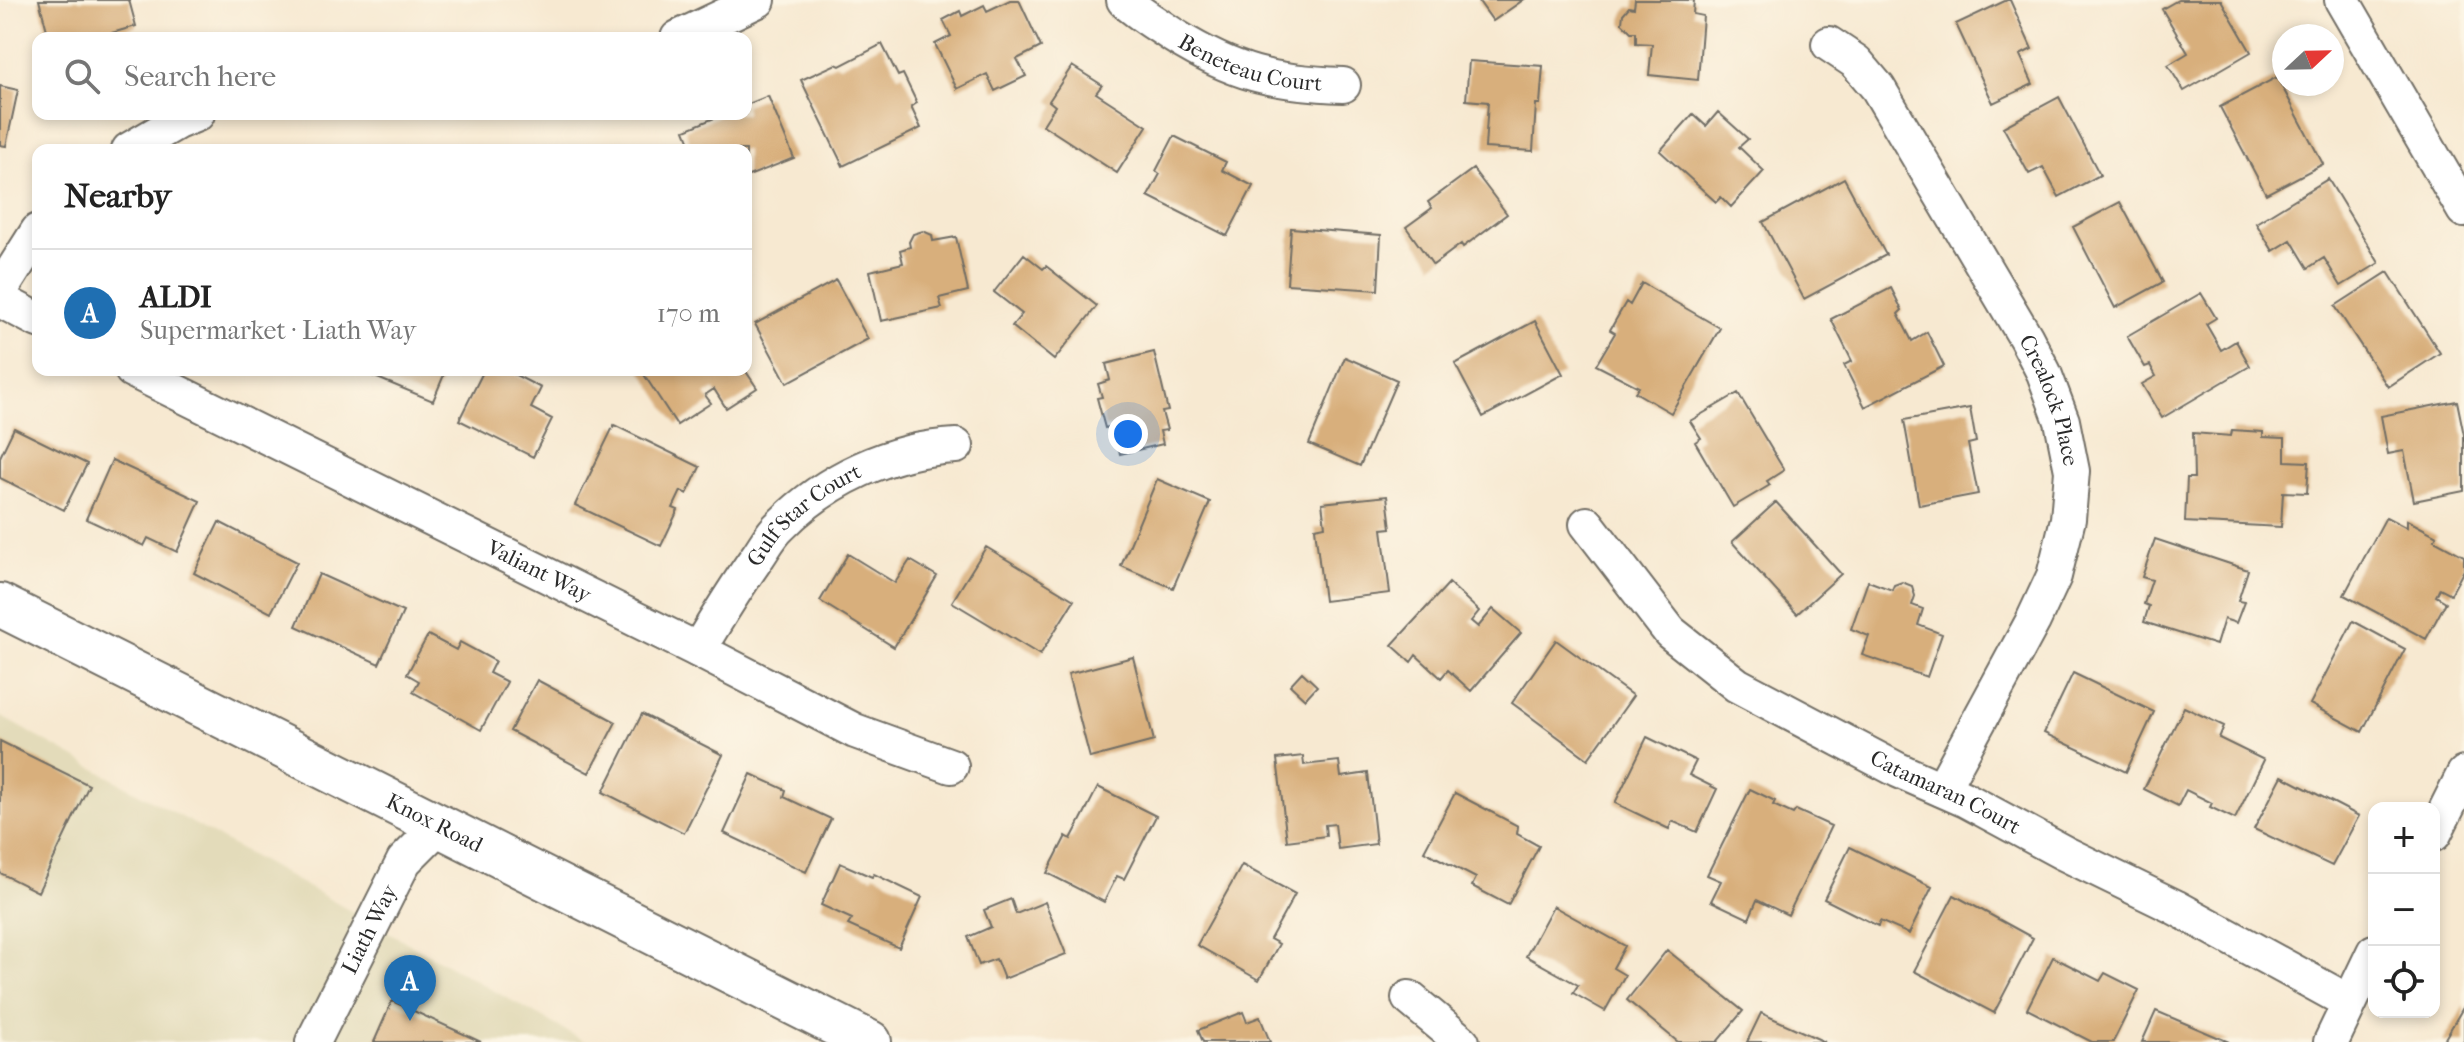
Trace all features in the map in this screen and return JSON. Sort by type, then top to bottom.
[{"type":"street","points":[[691,32],[758,0]]},
{"type":"street","name":"Beneteau Court","points":[[1124,0],[1192,47],[1236,70],[1294,82],[1343,85]]},
{"type":"street","points":[[2342,0],[2464,210]]},
{"type":"street","name":"Crealock Place","points":[[1829,44],[1856,62],[1878,88],[2026,338],[2044,373],[2062,421],[2072,471],[2068,519],[2054,576],[1942,789]]},
{"type":"street","points":[[139,144],[182,120]]},
{"type":"street","points":[[0,291],[32,240]]},
{"type":"street","points":[[0,300],[32,317]]},
{"type":"street","name":"Valiant Way","points":[[144,376],[855,731],[951,766]]},
{"type":"street","name":"Gulf Star Court","points":[[698,650],[779,526],[811,501],[871,463],[934,447],[956,446]]},
{"type":"street","name":"Catamaran Court","points":[[1587,524],[1660,620],[1700,657],[1737,685],[1898,770],[1942,789],[2175,907],[2349,1002]]},
{"type":"street","name":"Knox Road","points":[[0,605],[870,1042]]},
{"type":"street","points":[[2440,822],[2464,774]]},
{"type":"street","name":"Liath Way","points":[[313,1042],[404,861],[439,826]]},
{"type":"street","points":[[2331,1042],[2368,964]]},
{"type":"street","points":[[1409,998],[1462,1042]]},
{"type":"shaded area","points":[[0,716],[586,1042],[0,1042]]},
{"type":"building","points":[[39,0],[129,0],[136,26],[115,32],[47,32]]},
{"type":"building","points":[[1010,0],[1019,0],[1041,47],[1017,59],[1026,76],[995,91],[987,74],[957,89],[935,44],[951,36],[943,20],[960,11],[962,16],[984,5],[987,11]]},
{"type":"building","points":[[1478,0],[1523,0],[1493,21]]},
{"type":"building","points":[[1635,0],[1694,0],[1693,14],[1703,16],[1698,80],[1649,75],[1652,44],[1636,43],[1636,32],[1631,32],[1622,23],[1623,14],[1629,7],[1634,8]]},
{"type":"building","points":[[2010,0],[2032,49],[2020,55],[2033,84],[1993,103],[1956,24]]},
{"type":"building","points":[[2178,0],[2221,0],[2251,52],[2184,91],[2168,65],[2188,53],[2162,9]]},
{"type":"building","points":[[882,44],[898,76],[903,74],[917,103],[911,107],[921,128],[843,166],[801,80],[836,64],[840,66]]},
{"type":"building","points":[[1469,61],[1543,66],[1540,104],[1536,104],[1533,151],[1485,148],[1488,102],[1466,100]]},
{"type":"building","points":[[1072,66],[1102,85],[1096,93],[1147,126],[1117,173],[1043,125],[1055,106],[1049,101]]},
{"type":"building","points":[[2272,80],[2272,96],[2287,96],[2323,164],[2266,194],[2220,107]]},
{"type":"building","points":[[0,86],[18,90],[6,146],[0,145]]},
{"type":"building","points":[[768,96],[794,158],[752,175],[752,144],[691,144],[685,130],[709,120],[752,120],[752,103]]},
{"type":"building","points":[[2059,97],[2100,175],[2059,197],[2043,167],[2029,174],[2003,127]]},
{"type":"building","points":[[1718,112],[1748,139],[1739,147],[1764,171],[1731,207],[1721,197],[1716,202],[1660,151],[1693,114],[1706,126]]},
{"type":"building","points":[[1174,136],[1226,162],[1222,170],[1253,186],[1227,236],[1148,196],[1160,174],[1156,171]]},
{"type":"building","points":[[1473,169],[1507,214],[1433,265],[1406,227],[1432,208],[1428,202]]},
{"type":"building","points":[[1844,178],[1886,255],[1804,299],[1763,222]]},
{"type":"building","points":[[2328,179],[2379,263],[2341,286],[2324,258],[2308,268],[2291,240],[2273,251],[2256,223]]},
{"type":"building","points":[[2120,202],[2163,282],[2115,308],[2073,227]]},
{"type":"building","points":[[1291,228],[1381,235],[1378,290],[1287,284]]},
{"type":"building","points":[[923,231],[932,235],[933,241],[956,237],[968,291],[939,298],[942,308],[881,321],[870,271],[903,263],[900,250],[910,247],[913,234]]},
{"type":"building","points":[[1024,254],[1043,269],[1046,266],[1097,306],[1054,360],[1012,326],[1022,314],[994,292]]},
{"type":"building","points":[[2388,272],[2440,353],[2388,387],[2335,306]]},
{"type":"building","points":[[836,280],[868,339],[787,383],[755,324]]},
{"type":"building","points":[[1642,283],[1720,328],[1671,413],[1635,392],[1639,387],[1596,365],[1615,333],[1610,330],[1626,302],[1630,305]]},
{"type":"building","points":[[1891,288],[1902,310],[1898,314],[1912,341],[1927,332],[1944,366],[1865,407],[1844,365],[1852,361],[1831,319]]},
{"type":"building","points":[[2201,293],[2216,318],[2206,324],[2221,350],[2236,341],[2250,366],[2162,418],[2142,384],[2156,376],[2150,365],[2145,367],[2127,336]]},
{"type":"building","points":[[1535,321],[1563,374],[1483,417],[1455,364]]},
{"type":"building","points":[[1154,352],[1168,411],[1162,412],[1167,430],[1160,431],[1163,444],[1120,454],[1113,426],[1105,428],[1097,398],[1102,397],[1098,384],[1110,380],[1106,364]]},
{"type":"building","points":[[1345,357],[1397,380],[1360,466],[1309,444]]},
{"type":"building","points":[[373,376],[443,376],[433,401]]},
{"type":"building","points":[[481,376],[518,376],[541,388],[531,408],[552,419],[533,457],[459,420]]},
{"type":"building","points":[[645,376],[749,376],[757,388],[726,408],[714,389],[705,395],[711,403],[677,425]]},
{"type":"building","points":[[1738,393],[1784,470],[1767,481],[1770,485],[1733,507],[1695,442],[1701,438],[1690,421]]},
{"type":"building","points":[[2457,401],[2464,435],[2464,491],[2414,501],[2404,451],[2388,454],[2381,416]]},
{"type":"building","points":[[1970,408],[1976,442],[1968,444],[1978,494],[1919,505],[1904,420]]},
{"type":"building","points":[[614,425],[700,467],[687,494],[681,491],[673,508],[678,510],[661,546],[575,505]]},
{"type":"building","points":[[14,428],[87,464],[64,510],[0,478],[0,457]]},
{"type":"building","points":[[2232,430],[2263,432],[2263,437],[2285,438],[2285,461],[2309,462],[2307,493],[2283,492],[2281,527],[2185,522],[2187,478],[2194,478],[2193,433],[2231,436]]},
{"type":"building","points":[[112,460],[200,501],[177,552],[148,538],[144,546],[86,519]]},
{"type":"building","points":[[1157,479],[1210,502],[1173,588],[1121,566]]},
{"type":"building","points":[[1387,496],[1391,528],[1382,529],[1390,593],[1324,601],[1315,528],[1325,526],[1322,503]]},
{"type":"building","points":[[1776,502],[1841,574],[1797,614],[1732,542]]},
{"type":"building","points":[[2386,517],[2407,528],[2407,520],[2437,536],[2434,540],[2464,556],[2464,570],[2451,594],[2440,588],[2436,596],[2446,602],[2426,639],[2344,595]]},
{"type":"building","points":[[219,522],[297,562],[271,613],[194,573]]},
{"type":"building","points":[[2155,539],[2248,570],[2238,601],[2244,602],[2236,623],[2224,619],[2216,645],[2144,622],[2149,606],[2144,604],[2152,580],[2142,577]]},
{"type":"building","points":[[986,547],[1074,600],[1040,655],[952,602]]},
{"type":"building","points":[[848,554],[895,583],[910,560],[937,576],[894,647],[820,601]]},
{"type":"building","points":[[319,574],[403,612],[379,664],[296,626]]},
{"type":"building","points":[[1868,581],[1892,590],[1894,585],[1902,582],[1912,586],[1915,596],[1912,605],[1923,609],[1918,625],[1942,634],[1927,677],[1862,655],[1869,636],[1851,629]]},
{"type":"building","points":[[1449,583],[1479,611],[1471,621],[1478,627],[1493,609],[1521,633],[1471,691],[1448,670],[1441,678],[1416,655],[1411,662],[1392,645]]},
{"type":"building","points":[[2353,621],[2405,649],[2362,732],[2310,704]]},
{"type":"building","points":[[428,635],[456,650],[460,642],[495,661],[489,673],[507,682],[481,730],[413,692],[419,681],[407,674]]},
{"type":"building","points":[[1556,640],[1633,696],[1588,759],[1512,703]]},
{"type":"building","points":[[1133,657],[1154,741],[1090,758],[1068,674]]},
{"type":"building","points":[[1302,672],[1317,686],[1305,699],[1290,685]]},
{"type":"building","points":[[2073,673],[2154,712],[2126,772],[2044,733]]},
{"type":"building","points":[[537,680],[616,722],[589,773],[510,731]]},
{"type":"building","points":[[2184,707],[2224,726],[2219,738],[2264,760],[2235,819],[2210,807],[2212,803],[2186,790],[2178,806],[2144,789]]},
{"type":"building","points":[[642,714],[723,755],[684,833],[603,792]]},
{"type":"building","points":[[1647,737],[1696,761],[1689,775],[1717,789],[1697,832],[1672,821],[1669,829],[1615,803]]},
{"type":"building","points":[[0,741],[89,785],[38,892],[0,873]]},
{"type":"building","points":[[1303,756],[1304,765],[1339,761],[1341,777],[1368,773],[1376,844],[1338,849],[1335,824],[1325,825],[1326,836],[1287,841],[1277,759]]},
{"type":"building","points":[[751,774],[786,790],[784,797],[831,819],[806,872],[724,833]]},
{"type":"building","points":[[2282,776],[2359,816],[2332,866],[2254,829]]},
{"type":"building","points":[[1098,787],[1156,816],[1124,879],[1117,876],[1104,902],[1047,873],[1066,836],[1071,839]]},
{"type":"building","points":[[1750,789],[1775,801],[1773,805],[1793,814],[1796,810],[1831,826],[1788,915],[1757,900],[1749,919],[1711,901],[1721,881],[1707,875]]},
{"type":"building","points":[[1455,793],[1518,826],[1517,834],[1539,846],[1508,905],[1472,886],[1476,878],[1424,851]]},
{"type":"building","points":[[1850,847],[1932,887],[1909,934],[1880,921],[1878,926],[1824,899]]},
{"type":"building","points":[[840,863],[872,877],[874,874],[922,897],[899,948],[848,925],[852,919],[821,905]]},
{"type":"building","points":[[1242,865],[1295,894],[1270,939],[1279,944],[1259,980],[1197,945]]},
{"type":"building","points":[[1954,895],[2033,938],[1994,1013],[1914,971]]},
{"type":"building","points":[[1011,899],[1016,914],[1045,902],[1066,954],[1004,979],[996,959],[979,965],[968,937],[991,927],[984,910]]},
{"type":"building","points":[[1553,906],[1625,946],[1613,968],[1625,975],[1605,1011],[1573,993],[1578,985],[1526,956]]},
{"type":"building","points":[[1667,950],[1743,1011],[1717,1042],[1678,1042],[1627,1000]]},
{"type":"building","points":[[2053,957],[2100,981],[2105,973],[2139,990],[2113,1042],[2092,1042],[2027,1009]]},
{"type":"building","points":[[392,1001],[481,1042],[374,1042]]},
{"type":"building","points":[[2464,1006],[2464,1042],[2443,1042]]},
{"type":"building","points":[[2156,1011],[2229,1042],[2142,1042]]},
{"type":"building","points":[[1243,1012],[1247,1022],[1260,1017],[1270,1042],[1203,1042],[1198,1030]]},
{"type":"building","points":[[1761,1013],[1825,1042],[1747,1042]]},
{"type":"place","name":"ALDI","points":[[410,1021]]}]
